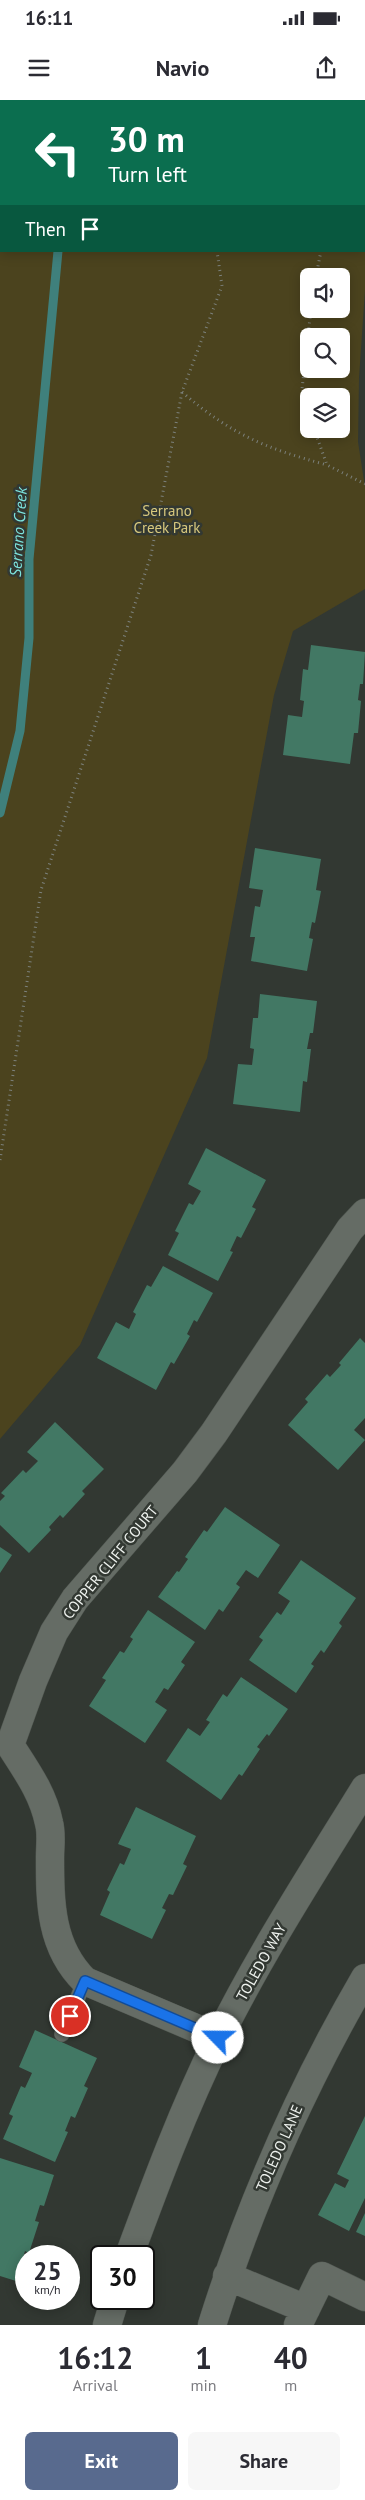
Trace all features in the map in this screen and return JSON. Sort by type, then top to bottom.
[{"type":"street","name":"COPPER CLIFF COURT","points":[[218,2038],[85,1981],[65,1955],[56,1936],[50,1906],[50,1826],[46,1806],[37,1787],[10,1745],[33,1680],[54,1632],[75,1599],[185,1472],[214,1433],[350,1229],[365,1213]]},
{"type":"street","name":"TOLEDO WAY","points":[[133,2245],[166,2155],[218,2038],[302,1890],[365,1788]]},
{"type":"street","name":"TOLEDO LANE","points":[[212,2325],[227,2276],[273,2157],[308,2083],[365,1978]]},
{"type":"street","points":[[227,2276],[302,2317],[322,2276],[365,2297]]},
{"type":"street","points":[[107,2325],[112,2310]]},
{"type":"lane","points":[[62,2034],[85,1981]]},
{"type":"path","points":[[0,1160],[41,890],[151,555],[182,392],[222,286],[217,252]]},
{"type":"path","points":[[318,268],[321,252]]},
{"type":"path","points":[[302,388],[310,318]]},
{"type":"path","points":[[182,392],[206,413],[242,436],[284,454],[327,465],[365,484]]},
{"type":"path","points":[[317,438],[327,465]]},
{"type":"green space","name":"Serrano Creek Park","points":[[0,252],[365,252],[358,442],[365,487],[365,589],[293,631],[274,695],[207,1058],[80,1345],[0,1439]]},
{"type":"building","points":[[311,645],[365,652],[363,684],[360,684],[358,700],[361,701],[358,733],[354,733],[350,764],[283,755],[288,715],[302,717],[304,701],[300,700],[303,669],[308,670]]},
{"type":"building","points":[[255,848],[321,859],[316,890],[321,891],[315,923],[312,922],[309,938],[313,939],[307,971],[251,961],[255,937],[250,937],[255,906],[260,907],[263,890],[249,888]]},
{"type":"building","points":[[260,994],[317,1001],[313,1033],[310,1033],[307,1049],[311,1049],[307,1082],[303,1081],[300,1112],[233,1104],[238,1064],[252,1065],[254,1049],[250,1048],[253,1018],[258,1018]]},
{"type":"building","points":[[206,1148],[266,1180],[252,1207],[256,1209],[241,1238],[237,1236],[230,1251],[233,1252],[218,1281],[168,1255],[179,1233],[175,1231],[189,1203],[193,1205],[201,1191],[188,1184]]},
{"type":"building","points":[[163,1266],[213,1293],[197,1322],[194,1320],[187,1334],[190,1336],[174,1364],[171,1362],[156,1390],[97,1358],[116,1322],[129,1329],[136,1314],[133,1312],[147,1285],[151,1287]]},
{"type":"building","points":[[360,1338],[365,1343],[365,1418],[354,1430],[365,1440],[338,1470],[288,1425],[308,1402],[305,1399],[327,1374],[330,1377],[341,1365],[339,1363]]},
{"type":"building","points":[[55,1422],[104,1469],[82,1491],[85,1494],[63,1518],[60,1515],[49,1527],[51,1530],[29,1553],[0,1525],[0,1501],[5,1496],[1,1493],[23,1470],[26,1473],[38,1461],[27,1452]]},
{"type":"building","points":[[225,1507],[280,1545],[258,1578],[246,1570],[236,1584],[240,1587],[223,1612],[219,1609],[205,1630],[158,1597],[188,1559],[185,1557],[204,1530],[207,1532]]},
{"type":"building","points":[[0,1547],[12,1555],[0,1573]]},
{"type":"building","points":[[301,1560],[356,1598],[339,1623],[342,1626],[324,1653],[321,1650],[311,1664],[314,1666],[296,1693],[249,1660],[263,1640],[259,1637],[277,1612],[281,1615],[290,1601],[278,1593]]},
{"type":"building","points":[[148,1610],[195,1642],[181,1662],[185,1665],[168,1690],[164,1688],[155,1702],[167,1710],[145,1743],[89,1706],[106,1680],[102,1678],[120,1651],[124,1653],[133,1639],[130,1637]]},
{"type":"building","points":[[241,1677],[288,1709],[269,1736],[267,1734],[257,1747],[260,1749],[242,1776],[239,1774],[221,1800],[166,1761],[188,1728],[200,1736],[210,1722],[206,1720],[223,1694],[227,1697]]},
{"type":"building","points":[[136,1807],[196,1836],[183,1864],[187,1866],[173,1895],[169,1894],[162,1908],[166,1910],[152,1939],[100,1915],[110,1892],[107,1890],[120,1863],[124,1865],[131,1849],[118,1844]]},
{"type":"building","points":[[35,2030],[97,2058],[84,2086],[88,2088],[75,2118],[71,2116],[65,2131],[68,2132],[55,2162],[3,2139],[13,2116],[9,2114],[21,2086],[25,2088],[32,2073],[19,2067]]},
{"type":"building","points":[[365,2116],[365,2198],[349,2231],[318,2215],[335,2183],[345,2188],[349,2180],[337,2174]]},
{"type":"building","points":[[0,2158],[54,2175],[44,2206],[40,2205],[35,2221],[39,2222],[32,2245],[15,2245],[15,2281],[0,2276]]},
{"type":"building","points":[[365,2213],[365,2236],[356,2232]]},
{"type":"waterway","name":"Serrano Creek","points":[[0,813],[20,731],[29,638],[29,559],[58,252]]},
{"type":"route","points":[[70,2016],[85,1981],[218,2038]]}]
